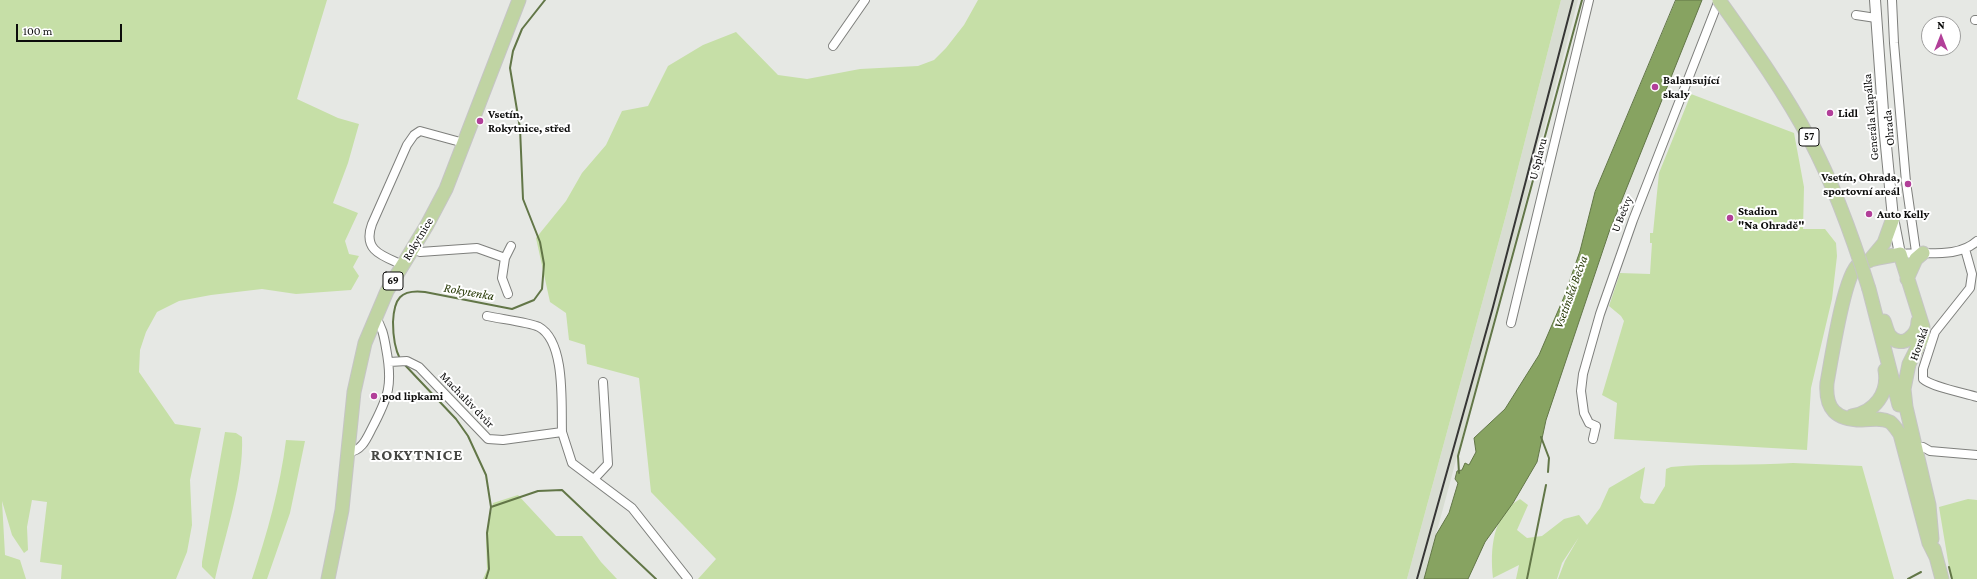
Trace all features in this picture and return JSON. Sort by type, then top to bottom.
[{"type":"main road","name":"Rokytnice","points":[[328,579],[342,510],[357,375],[364,343],[374,316],[437,206],[464,143],[519,0]]},
{"type":"main road","name":"57","points":[[1719,0],[1790,106],[1810,140],[1841,206],[1870,293],[1942,579]]},
{"type":"main road","points":[[1869,261],[1884,243],[1893,218]]},
{"type":"main road","points":[[1907,279],[1920,253]]},
{"type":"main road","points":[[1932,539],[1929,505],[1905,397],[1907,372],[1922,338],[1922,327],[1900,254],[1869,261],[1856,267],[1848,282],[1827,383],[1827,397],[1830,406],[1838,415],[1853,419],[1882,420],[1890,423],[1900,434],[1929,543],[1936,557]]},
{"type":"main road","points":[[1870,293],[1878,304],[1887,331],[1891,337],[1899,341],[1909,340],[1915,334],[1918,324],[1917,308]]},
{"type":"main road","points":[[1847,417],[1868,411],[1879,401],[1885,390],[1886,377],[1873,323],[1870,293]]},
{"type":"street","points":[[833,46],[865,0]]},
{"type":"street","name":"U Splavu","points":[[1511,323],[1589,0]]},
{"type":"street","name":"U Bečvy","points":[[1593,439],[1596,426],[1589,423],[1586,419],[1582,406],[1581,392],[1583,374],[1600,314],[1625,240],[1719,0]]},
{"type":"street","name":"Generála Klapálka","points":[[1875,0],[1893,218],[1900,254]]},
{"type":"street","name":"Ohrada","points":[[1892,0],[1903,153],[1920,253]]},
{"type":"street","points":[[1856,15],[1876,18]]},
{"type":"street","points":[[403,265],[376,252],[368,237],[372,224],[407,145],[414,135],[420,131],[464,143]]},
{"type":"street","points":[[1900,254],[1938,254],[1965,249],[1977,241]]},
{"type":"street","points":[[508,294],[502,278],[505,258],[510,246]]},
{"type":"street","points":[[413,249],[420,252],[477,248],[505,258]]},
{"type":"street","name":"Horská","points":[[1965,249],[1972,274],[1970,288],[1936,332],[1923,369],[1923,379],[1929,385],[1941,386],[1977,397]]},
{"type":"street","points":[[349,452],[357,450],[364,443],[383,407],[390,386],[393,362],[383,329],[374,316]]},
{"type":"street","points":[[487,316],[538,327],[550,336],[554,346],[559,370],[562,432],[572,463],[632,508],[688,579]]},
{"type":"street","name":"Machalův dvůr","points":[[393,362],[407,361],[419,367],[488,439],[503,440],[562,432]]},
{"type":"street","points":[[594,480],[608,464],[603,382]]},
{"type":"street","points":[[1923,447],[1930,451],[1977,455]]},
{"type":"shaded area","points":[[0,0],[327,0],[297,99],[338,118],[359,124],[348,163],[333,203],[358,213],[345,241],[349,254],[359,256],[353,267],[359,276],[351,290],[296,294],[262,289],[211,295],[179,301],[157,312],[146,332],[140,350],[139,372],[175,424],[201,428],[190,480],[192,525],[187,552],[176,579],[61,579],[62,565],[40,562],[47,502],[32,500],[27,527],[28,550],[24,553],[12,535],[2,501],[5,555],[20,560],[26,579],[0,579]]},
{"type":"shaded area","points":[[978,0],[1561,0],[1506,215],[1407,579],[698,579],[716,559],[651,492],[639,378],[587,364],[585,345],[569,340],[566,313],[550,302],[536,238],[566,201],[582,173],[606,145],[622,111],[648,106],[668,66],[703,45],[736,32],[778,75],[807,79],[860,69],[918,66],[934,60],[946,48],[964,25]]},
{"type":"shaded area","points":[[1561,0],[1578,0],[1521,219],[1424,579],[1407,579],[1506,215]]},
{"type":"shaded area","points":[[1691,94],[1794,133],[1804,187],[1803,229],[1825,229],[1836,243],[1837,256],[1832,299],[1811,388],[1807,450],[1614,439],[1617,403],[1602,395],[1624,321],[1621,316],[1609,306],[1620,273],[1650,274],[1652,243],[1650,243],[1650,233],[1653,233],[1659,173]]},
{"type":"shaded area","points":[[225,432],[236,433],[242,437],[242,454],[233,508],[214,579],[202,567],[202,562]]},
{"type":"shaded area","points":[[286,440],[305,441],[290,513],[267,579],[252,579],[272,511]]},
{"type":"shaded area","points":[[1793,463],[1862,466],[1894,579],[1558,579],[1565,561],[1579,537],[1562,563],[1557,579],[1516,579],[1519,565],[1493,578],[1493,545],[1498,524],[1511,506],[1520,499],[1528,505],[1517,530],[1527,538],[1542,536],[1564,519],[1579,515],[1587,525],[1600,508],[1609,488],[1645,467],[1640,498],[1644,503],[1654,504],[1665,486],[1666,469],[1671,467]]},
{"type":"shaded area","points":[[518,495],[556,536],[582,536],[601,562],[617,579],[483,579],[487,570],[486,538],[493,503]]},
{"type":"shaded area","points":[[1968,499],[1977,500],[1977,579],[1951,579],[1939,507]]},
{"type":"water","name":"Vsetínská Bečva","points":[[1676,0],[1702,0],[1609,232],[1546,420],[1537,462],[1513,503],[1485,542],[1468,579],[1424,579],[1436,535],[1449,513],[1458,483],[1455,479],[1457,471],[1462,470],[1465,463],[1469,465],[1476,452],[1474,438],[1505,409],[1539,355],[1564,297],[1580,251],[1595,192]]},
{"type":"waterway","name":"Rokytenka","points":[[400,359],[394,341],[393,322],[395,307],[400,297],[404,294],[416,291],[425,292],[512,309],[534,300],[542,289],[544,264],[540,242],[523,199],[520,128],[510,68],[513,51],[522,29],[545,0]]},
{"type":"waterway","points":[[1459,473],[1458,456],[1582,0]]},
{"type":"waterway","name":"Rokytenka","points":[[404,364],[456,419],[468,436],[486,475],[491,507],[487,533],[489,569],[486,579]]},
{"type":"waterway","points":[[1541,437],[1549,458],[1548,472]]},
{"type":"waterway","points":[[1527,579],[1546,485]]},
{"type":"waterway","points":[[491,507],[538,491],[562,490],[656,579]]},
{"type":"waterway","points":[[1949,567],[1952,579]]},
{"type":"waterway","points":[[1908,579],[1921,572]]},
{"type":"railway","points":[[1417,579],[1493,307],[1573,0]]},
{"type":"place","name":"Balansující skaly","points":[[1655,87]]},
{"type":"place","name":"Lidl","points":[[1830,113]]},
{"type":"place","name":"Vsetín, Rokytnice, střed","points":[[480,121]]},
{"type":"place","name":"Vsetín, Ohrada, sportovní areál","points":[[1908,184]]},
{"type":"place","name":"Auto Kelly","points":[[1869,214]]},
{"type":"place","name":"Stadion \"Na Ohradě\"","points":[[1730,218]]},
{"type":"place","name":"pod lipkami","points":[[374,396]]},
{"type":"district","name":"ROKYTNICE","points":[[417,455]]}]
